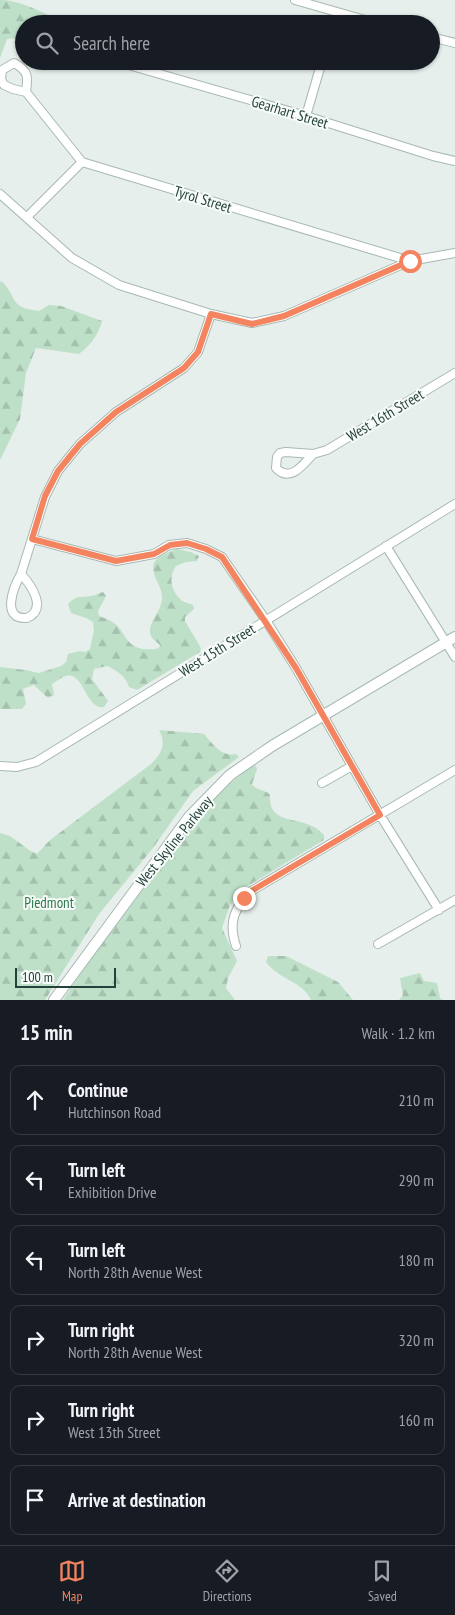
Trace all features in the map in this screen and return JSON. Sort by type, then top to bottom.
[{"type":"street","points":[[299,1],[345,15]]},
{"type":"street","points":[[440,39],[455,43]]},
{"type":"street","name":"Gearhart Street","points":[[146,70],[455,161]]},
{"type":"street","points":[[306,116],[319,70]]},
{"type":"street","points":[[26,92],[82,162],[27,217]]},
{"type":"street","name":"Tyrol Street","points":[[82,162],[410,261]]},
{"type":"street","points":[[0,194],[72,258],[119,285],[211,314],[252,324],[284,316],[410,261],[455,254]]},
{"type":"street","points":[[21,574],[28,581],[38,604],[35,612],[27,618],[14,614],[10,605],[45,496],[58,471],[80,444],[116,412],[184,368],[198,352],[211,314]]},
{"type":"street","name":"West 16th Street","points":[[313,454],[300,469],[287,474],[282,473],[276,468],[277,457],[280,453],[313,454],[327,450],[454,377]]},
{"type":"street","name":"West 15th Street","points":[[0,766],[17,767],[36,762],[455,504]]},
{"type":"street","points":[[32,539],[116,561],[154,554],[170,545],[187,543],[222,557],[296,668],[380,815],[439,910]]},
{"type":"street","points":[[386,546],[451,640],[455,657]]},
{"type":"street","name":"West Skyline Parkway","points":[[54,1000],[152,865],[198,807],[230,775],[272,746],[451,640]]},
{"type":"street","points":[[322,783],[352,766]]},
{"type":"street","points":[[236,946],[232,924],[240,903],[248,894],[455,770]]},
{"type":"street","points":[[378,944],[455,900]]},
{"type":"green space","points":[[0,0],[19,3],[48,15],[15,15],[15,38],[7,39],[0,58]]},
{"type":"green space","points":[[0,281],[22,307],[39,311],[49,305],[61,306],[102,321],[94,339],[79,354],[36,348],[26,373],[20,419],[0,460]]},
{"type":"green space","points":[[177,549],[199,556],[197,561],[186,562],[176,566],[171,579],[175,592],[182,601],[193,605],[194,609],[185,617],[185,621],[201,648],[200,652],[137,690],[129,687],[123,676],[107,666],[94,669],[92,679],[108,701],[104,707],[98,707],[93,703],[77,679],[72,676],[66,676],[52,684],[54,695],[48,698],[34,685],[23,689],[26,704],[22,709],[0,709],[0,667],[39,673],[61,666],[66,662],[68,654],[80,651],[85,652],[90,649],[94,630],[93,622],[71,613],[68,604],[75,599],[103,592],[106,596],[98,611],[99,616],[116,624],[129,642],[135,646],[143,649],[159,648],[160,645],[154,640],[150,630],[162,597],[153,567],[158,558]]},
{"type":"green space","name":"Piedmont","points":[[159,730],[204,734],[222,752],[236,754],[239,757],[193,791],[153,848],[99,914],[45,1000],[0,1000],[0,833],[10,836],[37,854],[50,840],[151,764],[162,749],[163,740]]},
{"type":"green space","points":[[255,765],[257,769],[252,784],[270,795],[271,806],[275,812],[282,817],[317,828],[324,835],[324,840],[246,887],[230,905],[222,928],[237,961],[228,978],[226,988],[235,1000],[63,1000],[89,961],[197,818],[223,789]]},
{"type":"green space","points":[[268,956],[286,956],[338,982],[353,1000],[311,1000],[303,989],[271,968],[266,962]]},
{"type":"green space","points":[[420,973],[424,981],[437,983],[440,998],[443,1000],[399,1000],[403,995],[400,978]]},
{"type":"route","points":[[244,898],[253,890],[380,815],[296,668],[222,557],[206,549],[187,543],[170,545],[154,554],[116,561],[32,539],[45,496],[58,471],[80,444],[116,412],[184,368],[198,352],[211,314],[252,324],[284,316],[410,261]]}]
